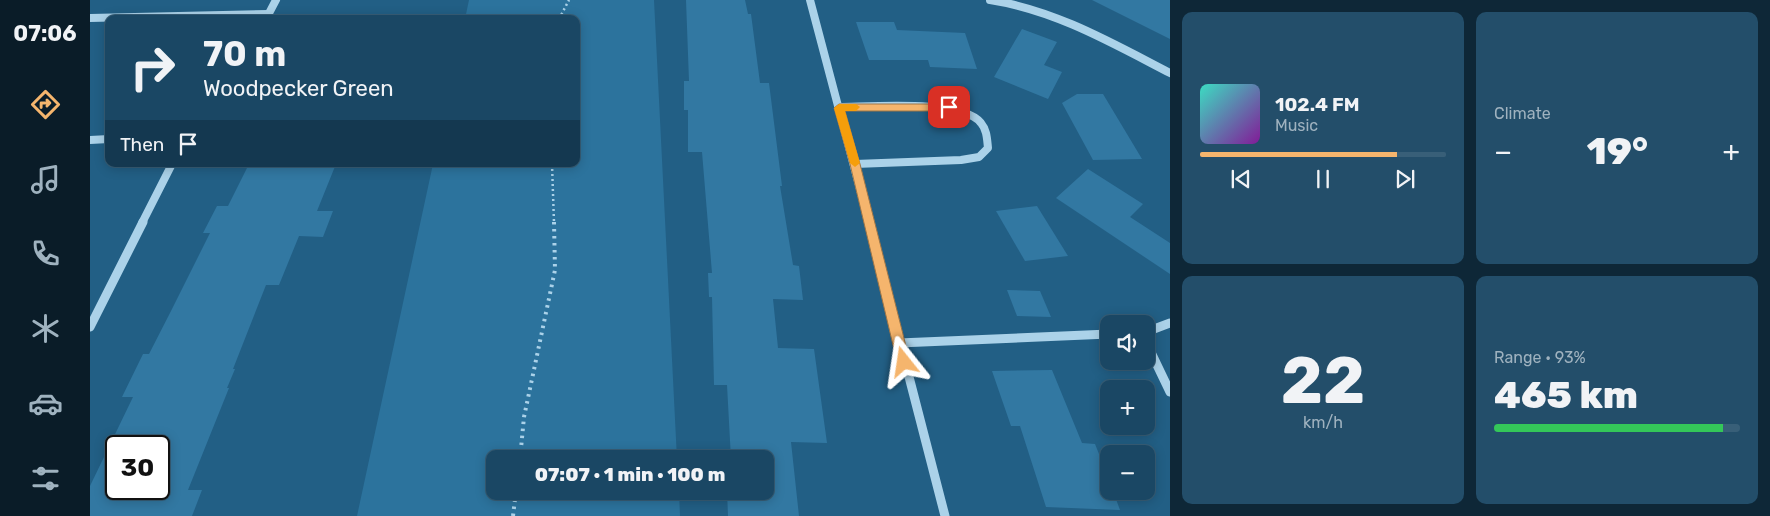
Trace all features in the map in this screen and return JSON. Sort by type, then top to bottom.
[{"type":"street","points":[[269,15],[276,0]]},
{"type":"street","points":[[810,0],[855,164],[899,343],[945,516]]},
{"type":"street","points":[[990,0],[1016,4],[1086,29],[1170,73]]},
{"type":"street","points":[[90,18],[105,18]]},
{"type":"street","points":[[839,108],[949,107],[969,114],[982,123],[989,135],[988,148],[979,157],[960,160],[855,164]]},
{"type":"street","points":[[90,140],[105,139]]},
{"type":"street","points":[[90,328],[170,167]]},
{"type":"street","points":[[1155,329],[1170,323]]},
{"type":"street","points":[[899,343],[1100,334]]},
{"type":"street","points":[[1155,361],[1170,392]]},
{"type":"path","points":[[561,15],[569,0]]},
{"type":"path","points":[[521,450],[524,417],[555,270],[552,167]]},
{"type":"path","points":[[513,516],[515,500]]},
{"type":"shaded area","points":[[469,0],[654,0],[677,450],[486,450],[486,500],[679,500],[680,516],[357,516],[432,167],[580,167],[580,15],[466,15]]},
{"type":"building","points":[[686,0],[745,0],[748,14],[751,14],[760,83],[769,83],[782,186],[780,186],[793,265],[799,266],[803,300],[773,299],[778,348],[814,349],[827,443],[791,442],[799,516],[728,516],[727,500],[774,500],[774,450],[731,450],[727,385],[714,385],[712,297],[709,297],[708,273],[712,273],[702,152],[688,152],[688,110],[684,110],[684,81],[689,81]]},
{"type":"building","points":[[1092,0],[1170,0],[1170,39]]},
{"type":"building","points":[[856,22],[894,22],[897,30],[965,33],[977,69],[930,67],[928,60],[869,60]]},
{"type":"building","points":[[1022,29],[1057,42],[1044,65],[1062,72],[1048,99],[994,77]]},
{"type":"building","points":[[1077,94],[1103,94],[1142,159],[1093,160],[1062,103]]},
{"type":"building","points":[[248,167],[335,167],[317,211],[333,211],[323,237],[299,236],[279,285],[266,285],[233,369],[235,369],[227,388],[229,388],[188,490],[202,490],[192,516],[90,516],[90,486],[105,455],[105,500],[170,500],[170,435],[115,435],[133,397],[122,397],[143,354],[149,354],[210,233],[203,233],[217,206],[228,206]]},
{"type":"building","points":[[1088,169],[1143,204],[1130,217],[1170,243],[1170,274],[1056,198]]},
{"type":"building","points":[[1037,206],[1068,256],[1025,261],[996,211]]},
{"type":"building","points":[[1007,290],[1040,291],[1051,317],[1017,316]]},
{"type":"building","points":[[1052,370],[1082,443],[1095,444],[1100,456],[1100,500],[1116,500],[1120,510],[1046,507],[1020,426],[1011,426],[992,371]]},
{"type":"slow traffic","points":[[855,163],[839,108],[856,107]]},
{"type":"route","points":[[904,362],[855,164],[839,108],[949,107]]}]
